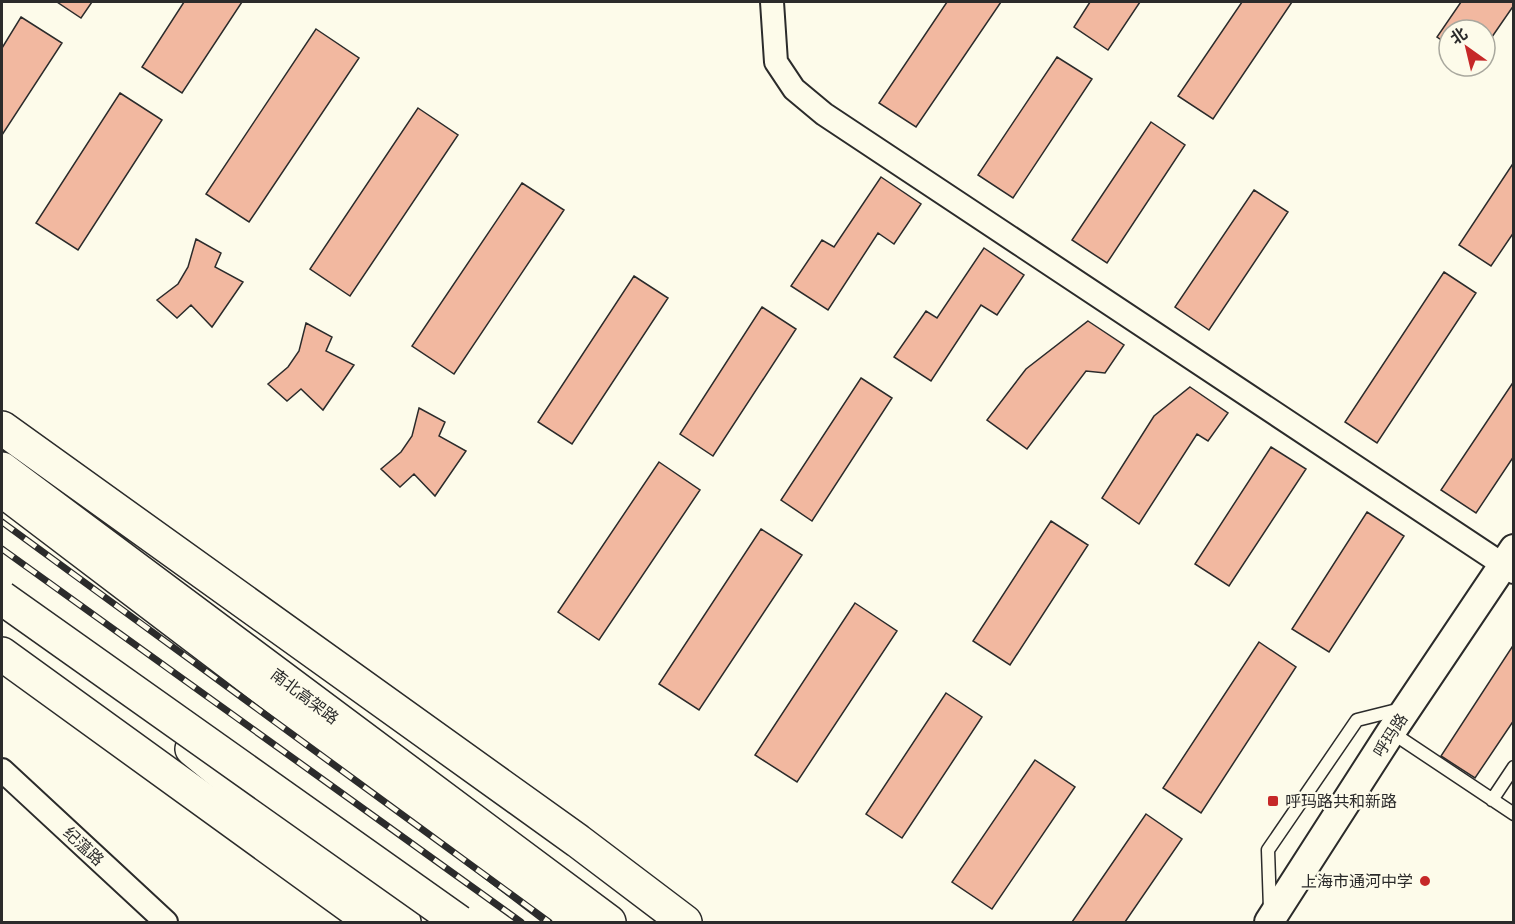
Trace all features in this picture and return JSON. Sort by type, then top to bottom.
[{"type":"main road","points":[[2,428],[578,841],[685,922]]},
{"type":"main road","name":"南北高架路","points":[[2,469],[609,922]]},
{"type":"main road","points":[[2,490],[570,922]]},
{"type":"main road","points":[[2,596],[404,922]]},
{"type":"main road","points":[[2,596],[459,922]]},
{"type":"main road","points":[[2,654],[372,922]]},
{"type":"street","points":[[772,2],[776,63],[794,89],[825,114],[1510,562]]},
{"type":"street","name":"呼玛路","points":[[1269,922],[1391,732],[1510,562]]},
{"type":"street","name":"纪蕰路","points":[[2,770],[166,922]]},
{"type":"lane","points":[[1269,922],[1268,850],[1357,720],[1408,708]]},
{"type":"lane","points":[[1391,732],[1514,814]]},
{"type":"lane","points":[[1492,800],[1514,767]]},
{"type":"building","points":[[57,2],[92,2],[81,18]]},
{"type":"building","points":[[184,2],[242,2],[182,93],[142,67]]},
{"type":"building","points":[[947,2],[1001,2],[916,127],[879,103]]},
{"type":"building","points":[[1090,2],[1140,2],[1108,50],[1074,27]]},
{"type":"building","points":[[1242,2],[1292,2],[1213,119],[1178,96]]},
{"type":"building","points":[[1461,2],[1514,2],[1497,30],[1497,18],[1450,18]]},
{"type":"building","points":[[21,17],[62,43],[2,135],[2,48]]},
{"type":"building","points":[[316,29],[359,58],[249,222],[206,194]]},
{"type":"building","points":[[1057,57],[1092,79],[1013,198],[978,175]]},
{"type":"building","points":[[120,93],[162,120],[78,250],[36,223]]},
{"type":"building","points":[[418,108],[458,135],[350,296],[310,269]]},
{"type":"building","points":[[1151,122],[1185,145],[1107,263],[1072,240]]},
{"type":"building","points":[[1514,162],[1514,232],[1491,266],[1459,245]]},
{"type":"building","points":[[881,177],[921,204],[894,244],[878,233],[828,310],[791,286],[822,240],[834,247]]},
{"type":"building","points":[[522,183],[564,210],[454,374],[412,346]]},
{"type":"building","points":[[1254,190],[1288,212],[1209,330],[1175,307]]},
{"type":"building","points":[[196,239],[221,253],[215,267],[243,282],[212,327],[191,305],[177,318],[157,300],[178,284],[188,267]]},
{"type":"building","points":[[984,248],[1024,275],[997,315],[981,305],[931,381],[894,357],[926,311],[937,318]]},
{"type":"building","points":[[1444,272],[1476,293],[1377,443],[1345,422]]},
{"type":"building","points":[[634,276],[668,298],[572,444],[538,422]]},
{"type":"building","points":[[762,307],[796,329],[713,456],[680,434]]},
{"type":"building","points":[[1088,321],[1124,345],[1105,373],[1086,371],[1027,449],[987,420],[1026,369]]},
{"type":"building","points":[[306,323],[332,337],[326,351],[354,365],[323,410],[301,389],[287,401],[268,384],[288,367],[299,351]]},
{"type":"building","points":[[861,378],[892,398],[812,521],[781,500]]},
{"type":"building","points":[[1514,381],[1514,456],[1476,513],[1441,490]]},
{"type":"building","points":[[1190,387],[1228,413],[1208,441],[1197,434],[1139,524],[1102,498],[1154,416]]},
{"type":"building","points":[[419,408],[445,422],[439,436],[466,451],[435,496],[414,474],[400,487],[381,469],[401,452],[412,436]]},
{"type":"building","points":[[1271,447],[1306,469],[1229,586],[1195,564]]},
{"type":"building","points":[[659,462],[700,490],[599,640],[558,612]]},
{"type":"building","points":[[1367,512],[1404,536],[1329,652],[1292,629]]},
{"type":"building","points":[[1051,521],[1088,545],[1010,665],[973,641]]},
{"type":"building","points":[[761,529],[802,555],[699,710],[659,684]]},
{"type":"building","points":[[855,603],[897,631],[797,782],[755,755]]},
{"type":"building","points":[[1259,642],[1296,667],[1201,813],[1163,788]]},
{"type":"building","points":[[1514,644],[1514,720],[1475,778],[1441,756]]},
{"type":"building","points":[[946,693],[982,717],[902,838],[866,814]]},
{"type":"building","points":[[1035,760],[1075,787],[992,909],[952,882]]},
{"type":"building","points":[[1146,814],[1182,839],[1125,922],[1072,922]]},
{"type":"railway","points":[[2,522],[549,922]]},
{"type":"railway","points":[[2,549],[521,922]]},
{"type":"place","name":"呼玛路共和新路","points":[[1273,801]]},
{"type":"place","name":"上海市通河中学","points":[[1425,881]]}]
